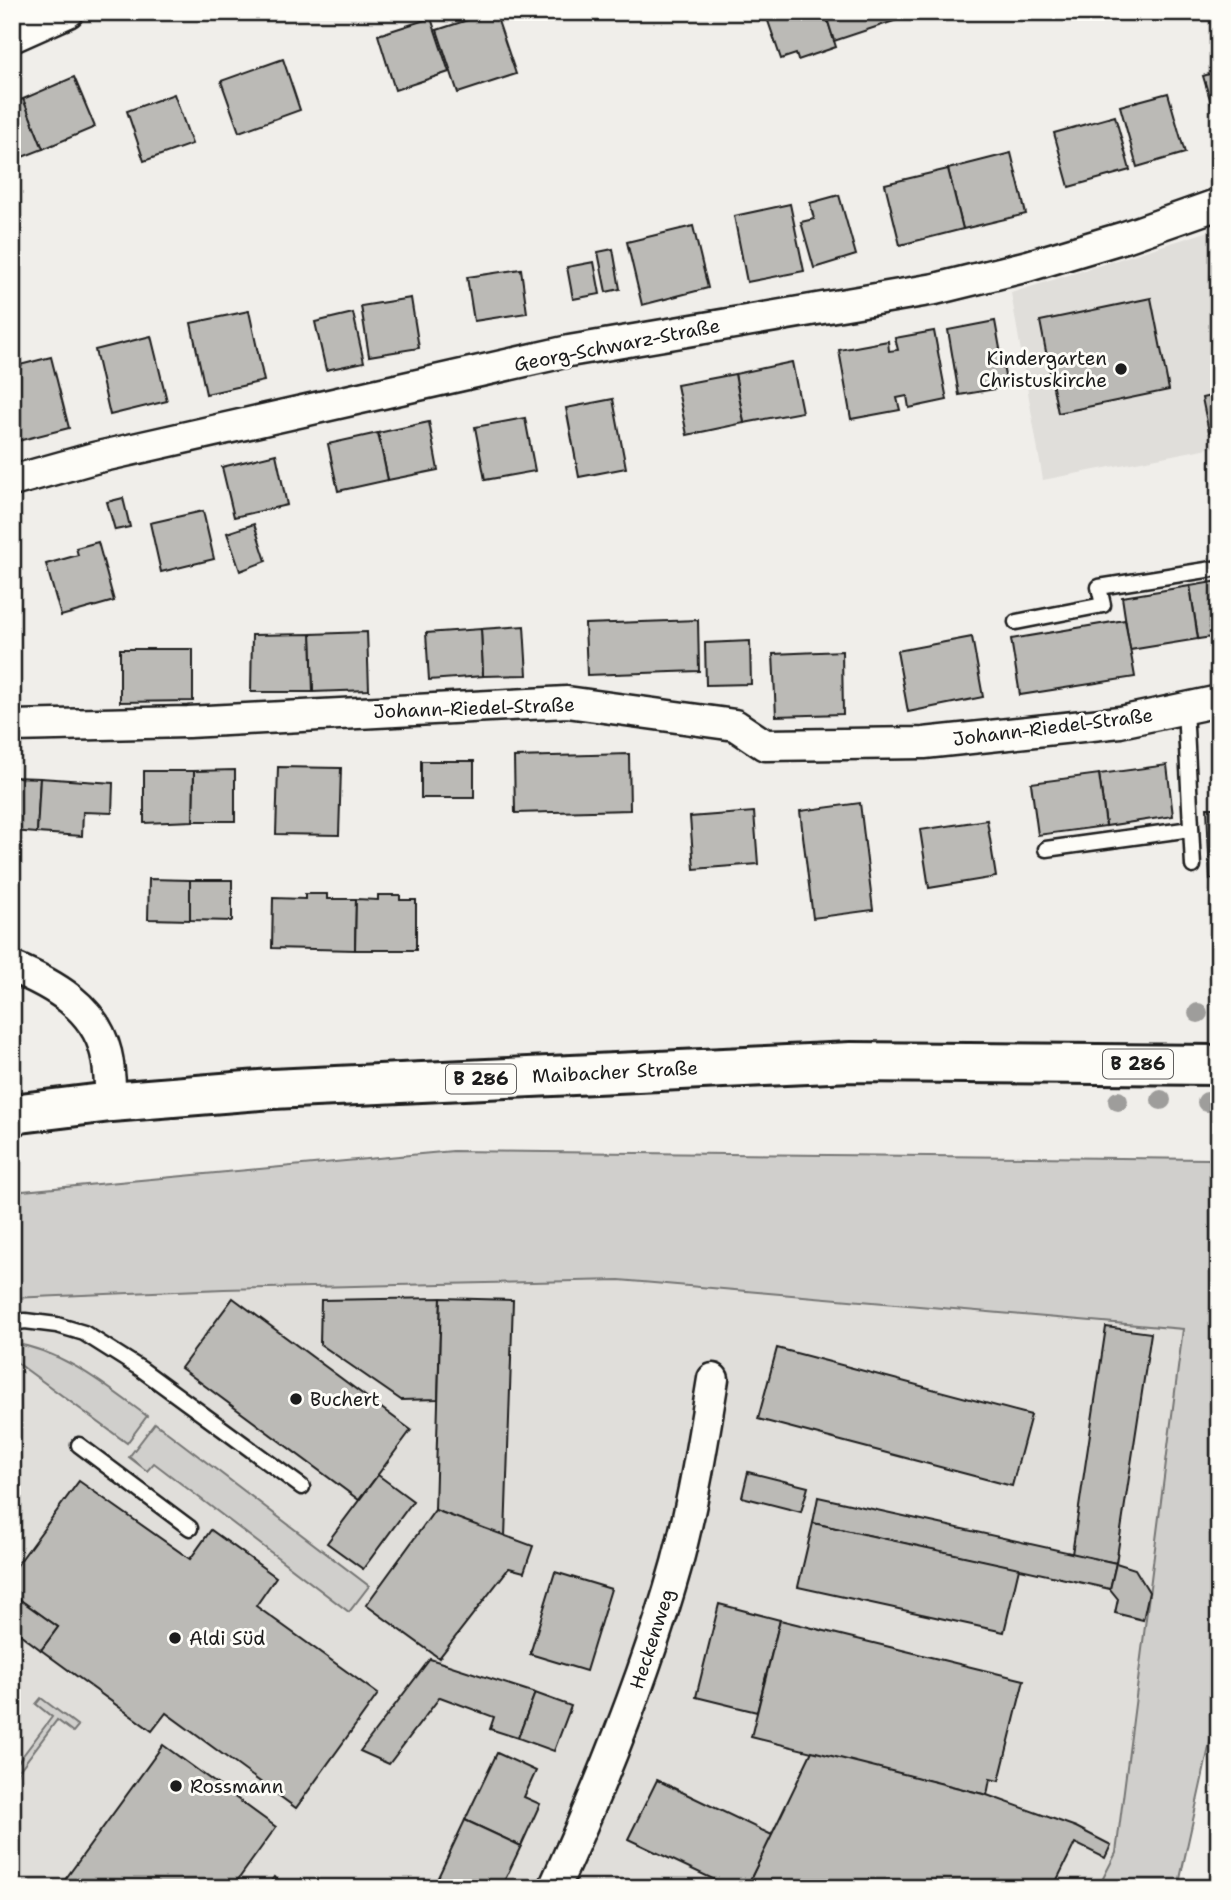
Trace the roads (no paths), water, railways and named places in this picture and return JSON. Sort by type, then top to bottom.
[{"type":"main road","name":"Maibacher Straße","points":[[111,1102],[272,1089],[851,1062],[1219,1066]]},
{"type":"main road","name":"B 286","points":[[12,1114],[111,1102]]},
{"type":"street","points":[[12,37],[68,12]]},
{"type":"street","name":"Georg-Schwarz-Straße","points":[[12,481],[108,455],[569,351],[935,289],[1028,267],[1219,204]]},
{"type":"street","name":"Johann-Riedel-Straße","points":[[12,726],[188,722],[568,702],[735,725],[765,745],[924,743],[1120,722],[1219,701]]},
{"type":"street","points":[[12,967],[65,994],[81,1007],[94,1023],[102,1037],[107,1056],[111,1102]]},
{"type":"street","name":"Heckenweg","points":[[554,1888],[599,1786],[642,1670],[677,1563],[699,1462],[713,1379]]},
{"type":"lane","points":[[1016,622],[1103,606],[1099,587],[1219,568]]},
{"type":"lane","points":[[1185,708],[1193,866]]},
{"type":"lane","points":[[1046,849],[1191,829]]},
{"type":"lane","points":[[12,1323],[25,1321],[57,1325],[84,1333],[141,1369],[302,1487]]},
{"type":"lane","points":[[79,1445],[190,1528]]},
{"type":"place","name":"Kindergarten Christuskirche","points":[[1121,369]]},
{"type":"place","name":"Buchert","points":[[296,1399]]},
{"type":"place","name":"Aldi Süd","points":[[175,1638]]},
{"type":"place","name":"Rossmann","points":[[176,1786]]}]
